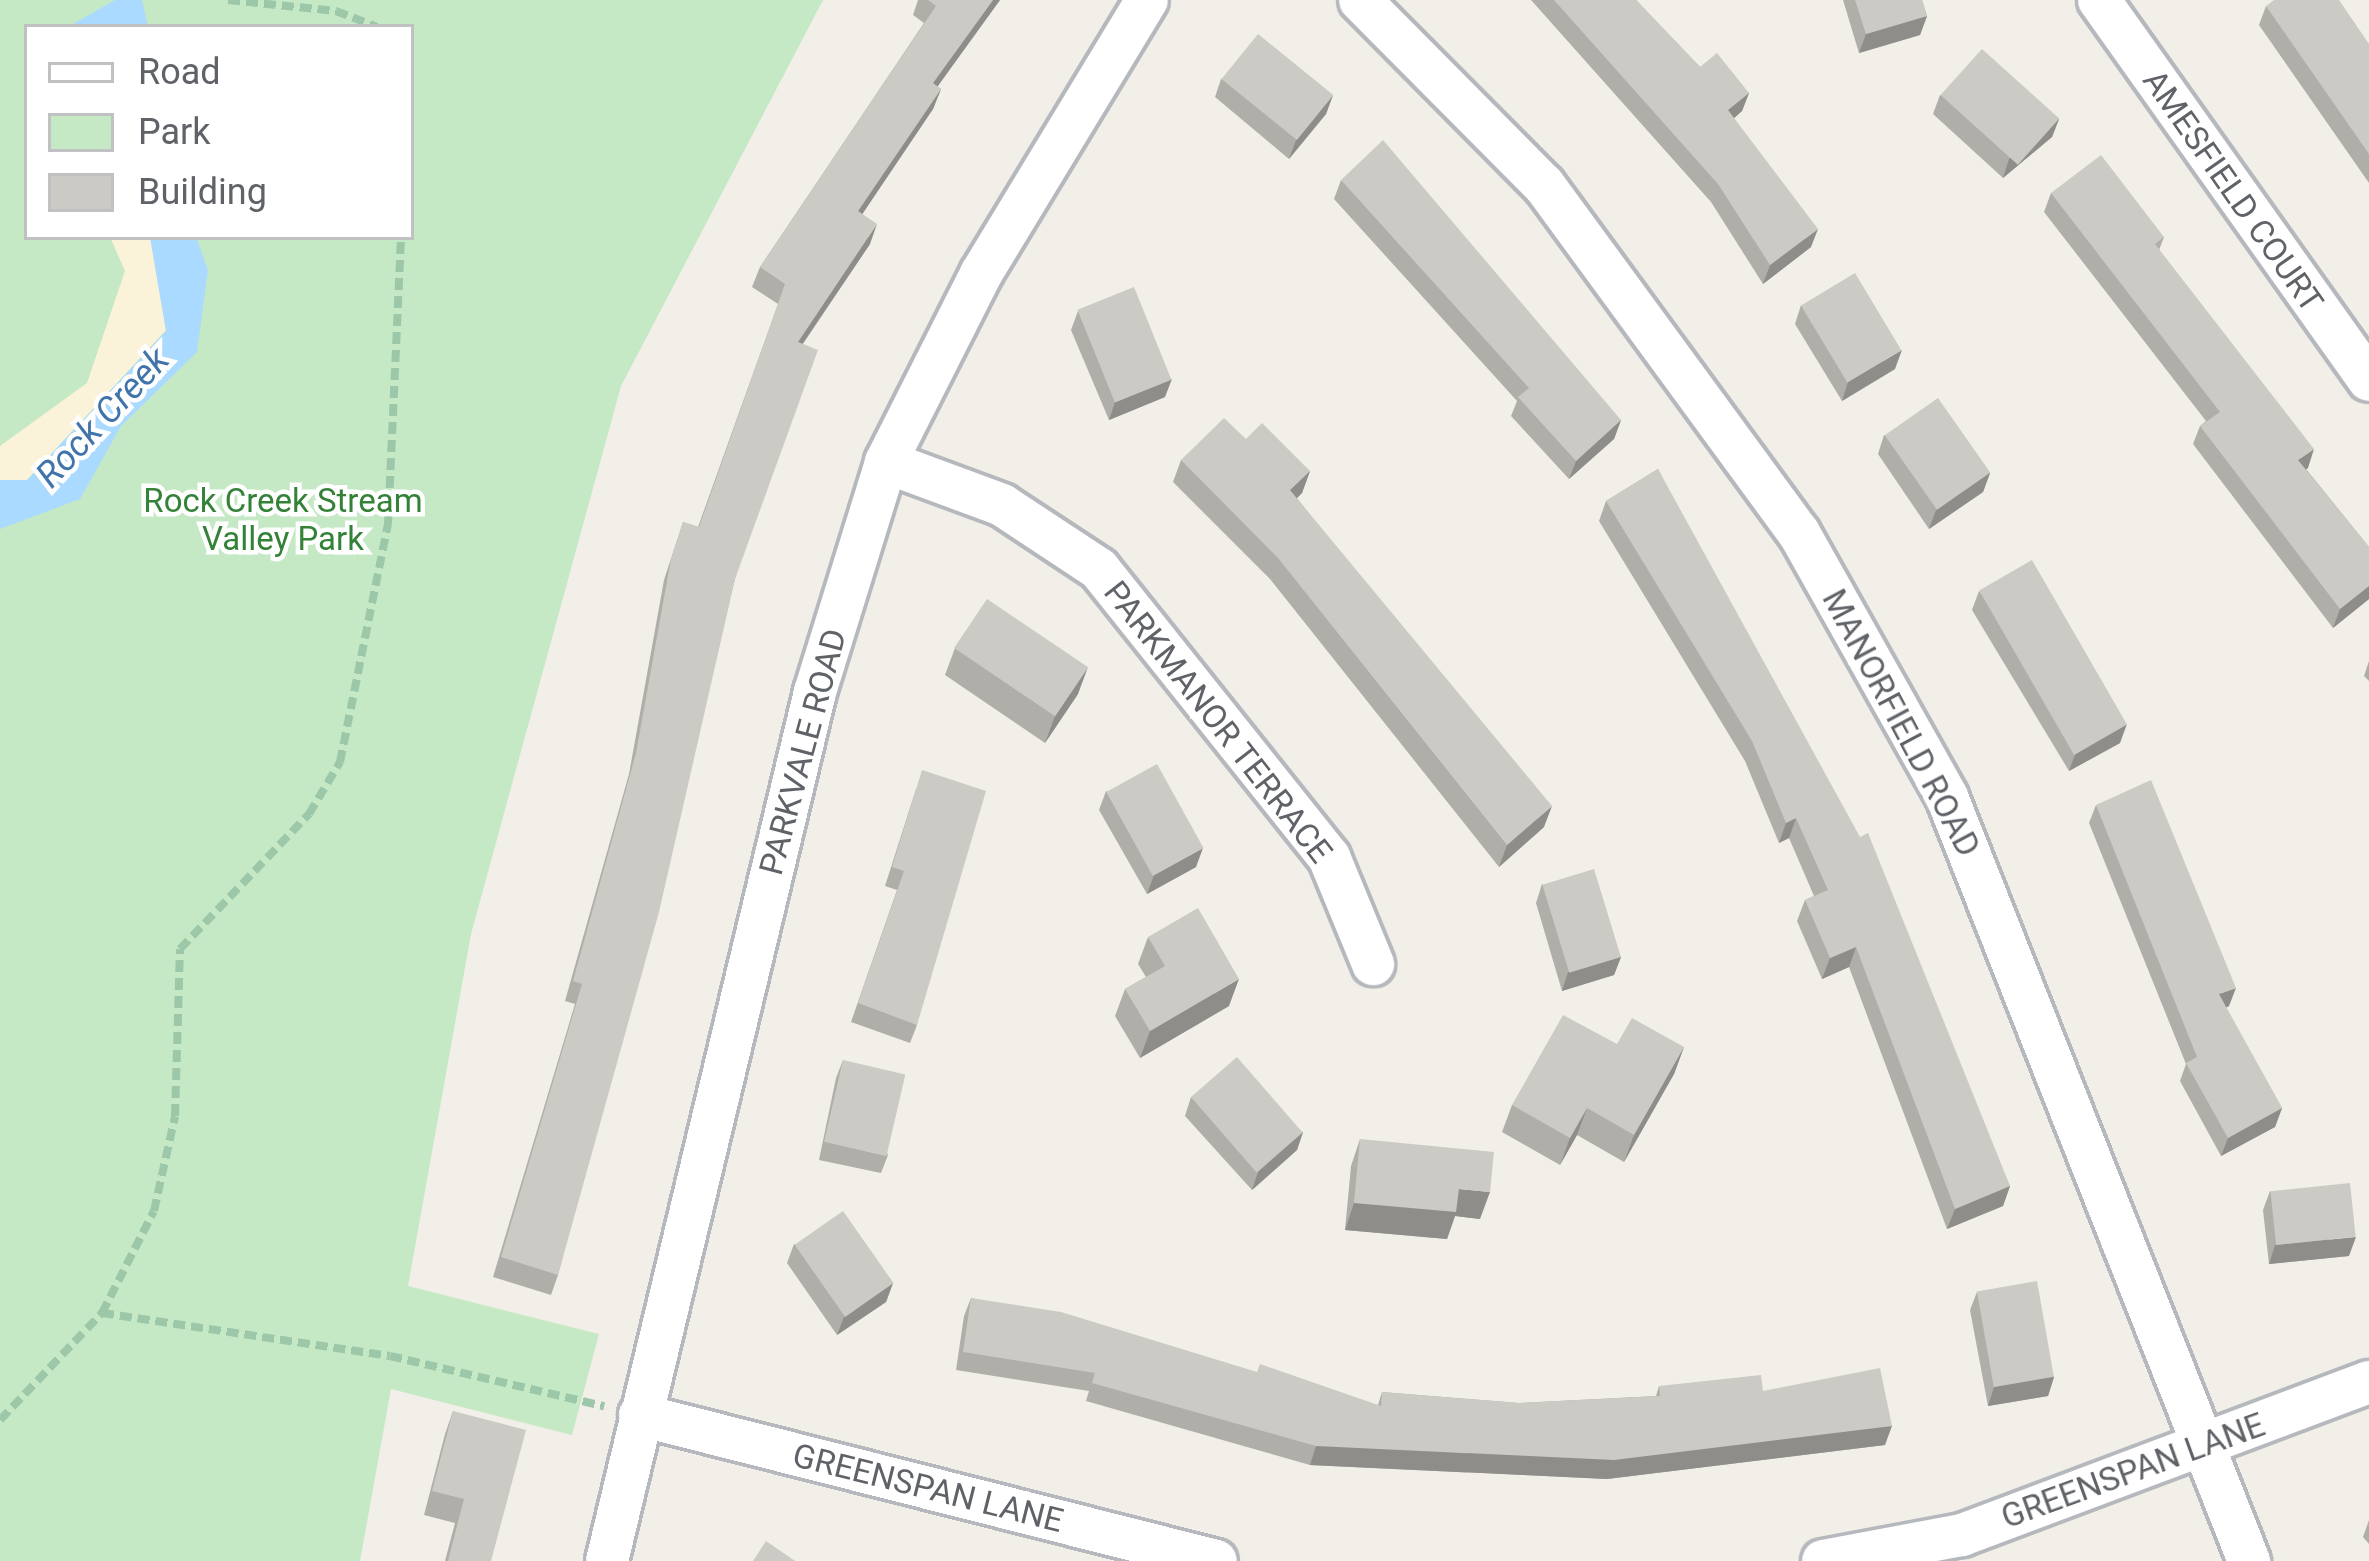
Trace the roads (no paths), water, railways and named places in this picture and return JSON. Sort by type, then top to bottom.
[{"type":"street","name":"PARKVALE ROAD","points":[[607,1561],[815,692],[886,462],[980,274],[1147,0]]},
{"type":"street","name":"MANORFIELD ROAD","points":[[1360,0],[1544,185],[1799,533],[1947,797],[2249,1561]]},
{"type":"street","name":"AMESFIELD COURT","points":[[2098,0],[2369,380]]},
{"type":"street","name":"PARKMANOR TERRACE","points":[[886,462],[1002,505],[1099,569],[1329,856],[1373,964]]},
{"type":"street","name":"GREENSPAN LANE","points":[[1823,1561],[1962,1535],[2369,1382]]},
{"type":"street","name":"GREENSPAN LANE","points":[[640,1414],[1216,1561]]},
{"type":"water","points":[[115,0],[142,0],[147,24],[73,24]]},
{"type":"water","name":"Rock Creek","points":[[151,240],[197,240],[208,270],[197,352],[121,426],[80,499],[0,529],[0,480],[27,480],[166,331]]},
{"type":"park label","name":"Rock Creek Stream Valley Park","points":[[283,520]]}]
